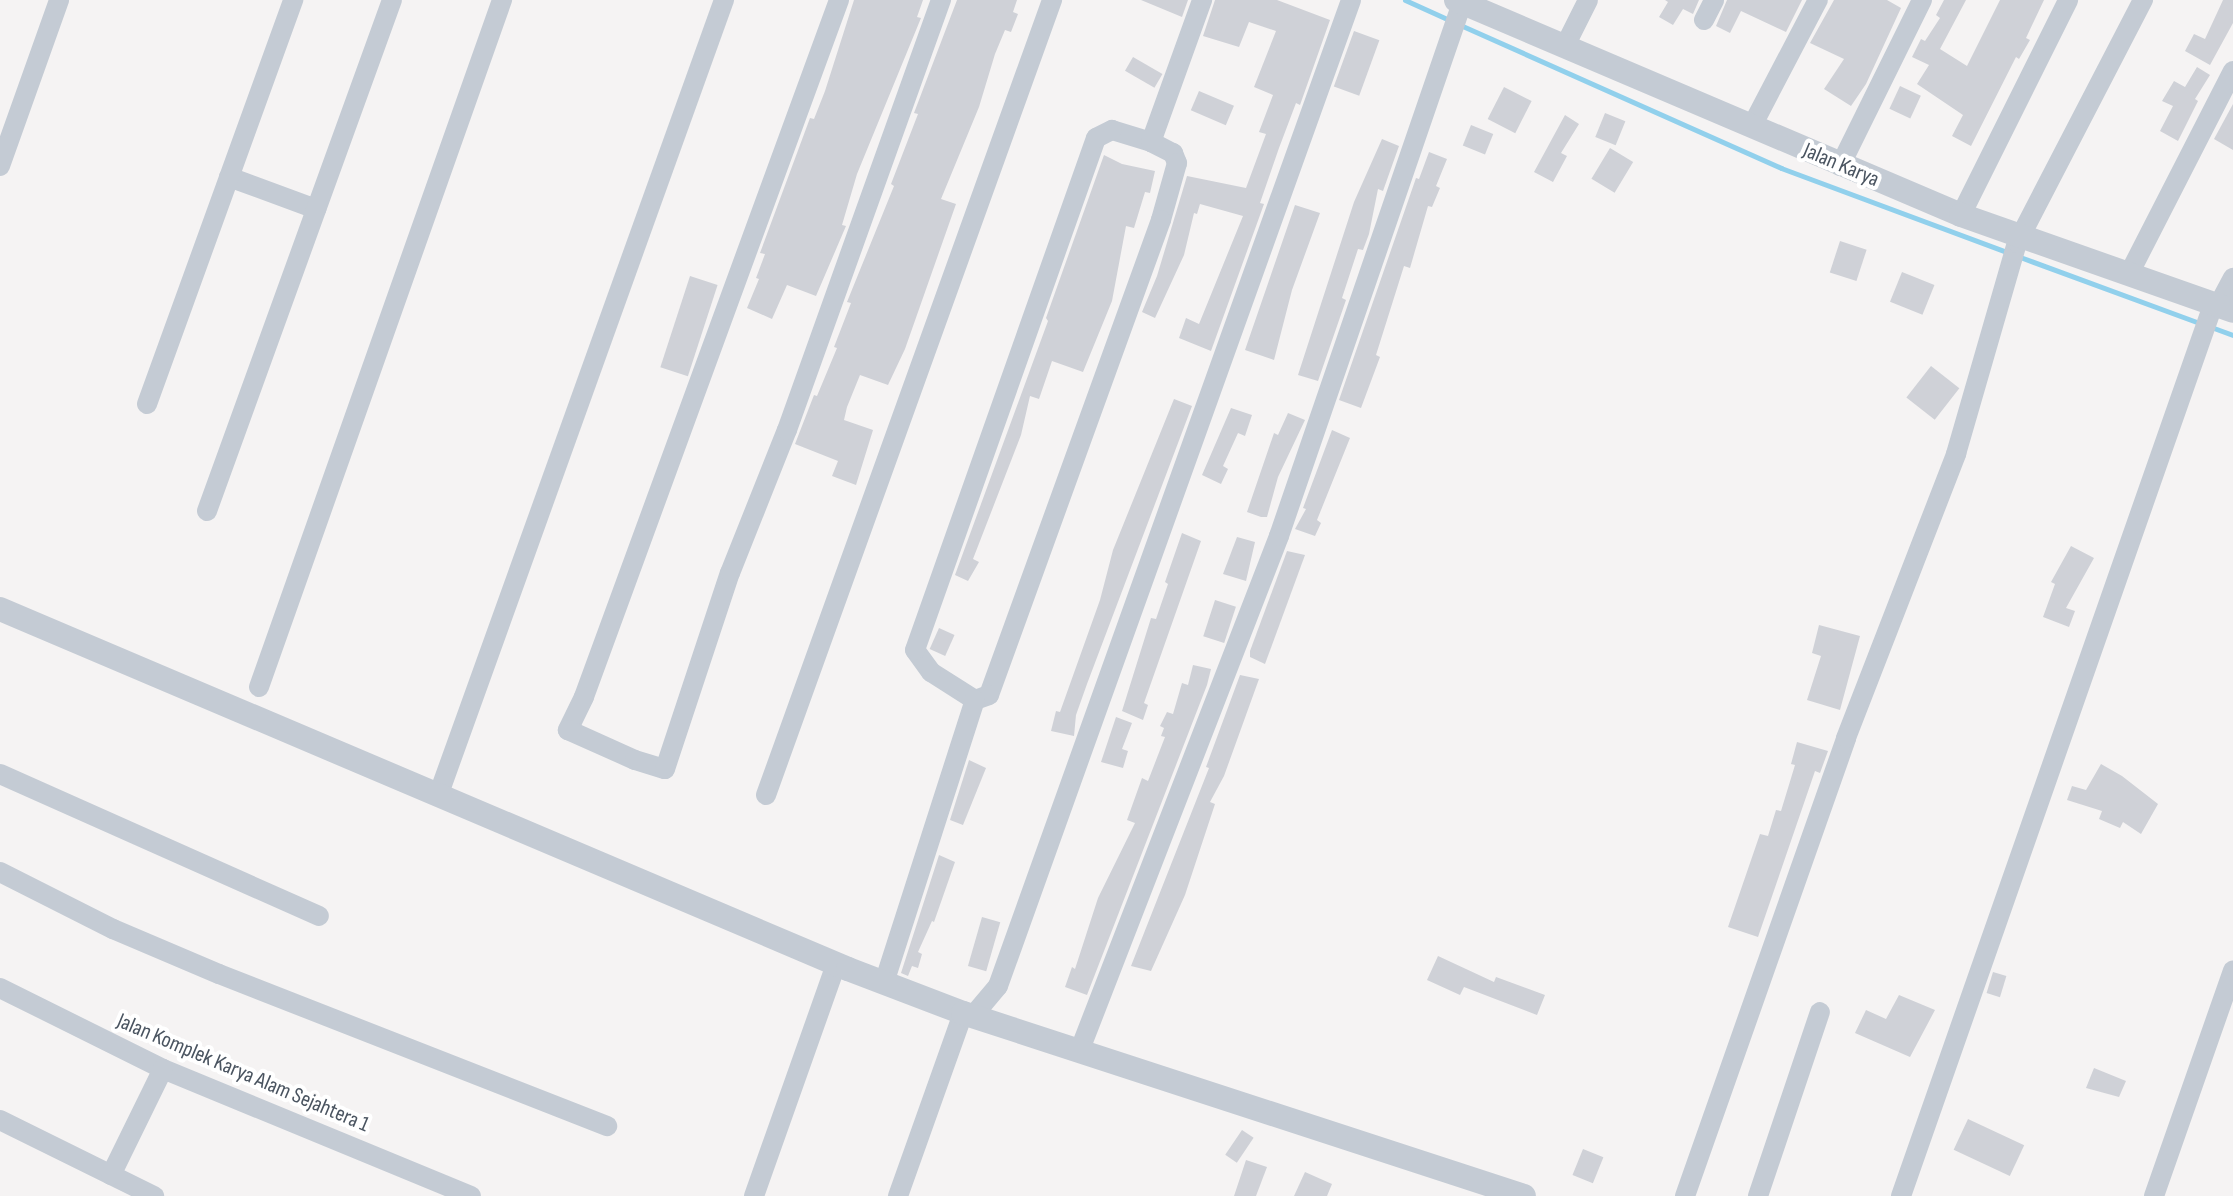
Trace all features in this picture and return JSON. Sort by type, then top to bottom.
[{"type":"street","points":[[0,166],[59,0]]},
{"type":"street","points":[[147,404],[293,0]]},
{"type":"street","points":[[207,511],[392,0]]},
{"type":"street","points":[[259,687],[502,0]]},
{"type":"street","points":[[438,796],[724,0]]},
{"type":"street","points":[[839,0],[584,697],[568,730],[635,760],[665,769],[730,573],[787,430],[941,0]]},
{"type":"street","points":[[766,795],[1052,0]]},
{"type":"street","points":[[1151,142],[1202,0]]},
{"type":"street","points":[[898,1196],[968,1015],[998,986],[1351,0]]},
{"type":"street","points":[[1565,46],[1588,0]]},
{"type":"street","points":[[1704,20],[1714,0]]},
{"type":"street","points":[[1752,126],[1818,0]]},
{"type":"street","points":[[1840,166],[1922,0]]},
{"type":"street","points":[[1961,215],[2068,0]]},
{"type":"street","points":[[1685,1196],[1846,738],[1956,454],[2020,240],[2143,0]]},
{"type":"street","points":[[1079,1052],[1279,536],[1459,5]]},
{"type":"street","name":"Jalan Karya","points":[[1459,5],[1565,46],[1840,166],[2020,240],[2129,274],[2219,309]]},
{"type":"street","points":[[2129,274],[2233,71]]},
{"type":"street","points":[[1112,130],[1151,142],[1173,153],[1177,163],[1161,220],[989,695],[975,700],[931,672],[915,650],[1096,138],[1112,130]]},
{"type":"street","points":[[229,177],[316,209]]},
{"type":"street","points":[[1901,1196],[2199,347],[2233,278]]},
{"type":"street","points":[[0,609],[884,983],[1079,1052],[1524,1196]]},
{"type":"street","points":[[884,983],[975,700]]},
{"type":"street","points":[[0,774],[319,916]]},
{"type":"street","points":[[0,872],[113,929],[219,974],[607,1126]]},
{"type":"street","points":[[754,1196],[836,964]]},
{"type":"street","points":[[2154,1196],[2233,970]]},
{"type":"street","name":"Jalan Komplek Karya Alam Sejahtera 1","points":[[0,988],[163,1069],[471,1196]]},
{"type":"street","points":[[1758,1196],[1820,1012]]},
{"type":"street","points":[[111,1175],[163,1069]]},
{"type":"street","points":[[0,1120],[154,1196]]},
{"type":"building","points":[[854,0],[923,0],[917,17],[921,18],[857,174],[842,225],[846,226],[816,296],[787,285],[772,319],[747,308],[765,254],[760,253],[810,118],[814,119],[825,91]]},
{"type":"building","points":[[957,0],[1017,0],[1013,12],[1018,14],[1011,32],[1005,30],[995,54],[979,107],[941,199],[956,204],[905,349],[888,385],[860,375],[847,407],[844,420],[873,430],[856,485],[832,476],[838,461],[795,444],[837,348],[834,347],[851,303],[847,302],[894,186],[891,184],[918,114],[914,113]]},
{"type":"building","points":[[1141,0],[1188,0],[1182,17]]},
{"type":"building","points":[[1215,0],[1277,0],[1330,20],[1300,105],[1296,103],[1279,148],[1260,203],[1264,204],[1211,351],[1179,338],[1186,318],[1199,324],[1243,216],[1200,204],[1197,214],[1194,213],[1184,255],[1155,318],[1142,312],[1157,276],[1187,176],[1246,188],[1266,134],[1259,132],[1273,95],[1254,87],[1276,31],[1249,22],[1239,47],[1203,36]]},
{"type":"building","points":[[1665,0],[1699,0],[1693,14],[1683,9],[1673,25],[1659,17],[1668,2]]},
{"type":"building","points":[[1727,0],[1802,0],[1786,32],[1741,11],[1730,33],[1716,26]]},
{"type":"building","points":[[1834,0],[1887,0],[1901,8],[1866,84],[1851,106],[1824,89],[1844,59],[1810,43]]},
{"type":"building","points":[[1944,0],[1966,0],[1940,49],[1967,66],[2000,0],[2044,0],[2026,38],[2030,40],[2019,59],[2016,57],[1971,146],[1952,136],[1963,115],[1917,84],[1929,65],[1912,57],[1921,39],[1925,41],[1940,18],[1936,15]]},
{"type":"building","points":[[2223,0],[2233,0],[2233,23],[2210,65],[2185,51],[2194,34],[2205,39]]},
{"type":"building","points":[[1354,31],[1379,40],[1359,96],[1334,86]]},
{"type":"building","points":[[1133,57],[1162,74],[1154,88],[1125,71]]},
{"type":"building","points":[[2197,67],[2210,75],[2195,99],[2198,101],[2178,141],[2160,131],[2173,106],[2162,101],[2174,81],[2185,87]]},
{"type":"building","points":[[1900,86],[1921,96],[1910,118],[1889,109]]},
{"type":"building","points":[[1504,87],[1532,101],[1515,133],[1488,119]]},
{"type":"building","points":[[1199,91],[1234,106],[1226,125],[1191,110]]},
{"type":"building","points":[[2233,104],[2233,150],[2214,139]]},
{"type":"building","points":[[1605,113],[1625,121],[1616,145],[1595,137]]},
{"type":"building","points":[[1565,115],[1579,124],[1561,153],[1567,156],[1553,182],[1534,172]]},
{"type":"building","points":[[1471,125],[1493,134],[1485,154],[1463,145]]},
{"type":"building","points":[[1382,139],[1399,146],[1383,191],[1378,189],[1369,234],[1363,250],[1358,249],[1342,298],[1346,300],[1318,381],[1298,375],[1354,202]]},
{"type":"building","points":[[1610,148],[1633,162],[1615,193],[1591,179]]},
{"type":"building","points":[[1429,152],[1447,159],[1436,186],[1440,188],[1432,207],[1428,206],[1410,268],[1404,266],[1376,355],[1380,357],[1361,408],[1339,400],[1416,178],[1419,179]]},
{"type":"building","points":[[1104,155],[1122,164],[1155,171],[1150,193],[1145,192],[1134,228],[1126,226],[1112,301],[1083,372],[1052,361],[1039,399],[1030,396],[1021,435],[973,559],[979,562],[968,581],[955,575],[1048,321],[1046,318]]},
{"type":"building","points":[[1295,205],[1320,213],[1292,290],[1274,360],[1245,350]]},
{"type":"building","points":[[1840,241],[1867,250],[1856,281],[1830,272]]},
{"type":"building","points":[[1902,272],[1934,285],[1922,315],[1890,302]]},
{"type":"building","points":[[690,276],[718,285],[688,376],[660,367]]},
{"type":"building","points":[[1931,366],[1959,388],[1935,420],[1906,398]]},
{"type":"building","points":[[1174,399],[1192,406],[1087,684],[1076,715],[1074,736],[1051,731],[1100,600],[1113,550]]},
{"type":"building","points":[[1231,408],[1252,415],[1245,436],[1238,433],[1223,466],[1228,469],[1221,484],[1202,475]]},
{"type":"building","points":[[1288,413],[1305,420],[1278,477],[1267,517],[1261,517],[1247,512],[1274,433],[1278,435]]},
{"type":"building","points":[[1332,430],[1350,438],[1317,520],[1321,523],[1315,536],[1295,529],[1306,509],[1303,508]]},
{"type":"building","points":[[1182,533],[1201,541],[1144,703],[1148,705],[1143,720],[1122,711],[1151,618],[1156,619],[1168,584],[1165,582]]},
{"type":"building","points":[[1237,537],[1255,542],[1246,581],[1223,574]]},
{"type":"building","points":[[2071,546],[2094,558],[2066,608],[2075,611],[2069,627],[2043,617],[2055,584],[2051,582]]},
{"type":"building","points":[[1287,551],[1305,555],[1265,664],[1250,657],[1250,651]]},
{"type":"building","points":[[1215,600],[1236,607],[1224,643],[1203,636]]},
{"type":"building","points":[[1819,625],[1860,636],[1840,710],[1807,700],[1821,656],[1812,653]]},
{"type":"building","points":[[939,628],[955,635],[945,656],[930,649]]},
{"type":"building","points":[[1193,665],[1211,669],[1207,685],[1087,995],[1065,987],[1072,967],[1075,969],[1098,898],[1135,823],[1127,820],[1142,778],[1148,781],[1165,737],[1161,736],[1164,728],[1160,726],[1167,712],[1173,714],[1182,683],[1188,685]]},
{"type":"building","points":[[1240,675],[1259,679],[1224,776],[1210,802],[1215,804],[1185,895],[1151,971],[1131,966],[1209,768],[1206,767]]},
{"type":"building","points":[[1116,717],[1132,723],[1122,749],[1128,751],[1123,768],[1101,762]]},
{"type":"building","points":[[1797,742],[1828,751],[1820,773],[1815,771],[1758,937],[1728,927],[1760,834],[1768,836],[1776,810],[1781,811],[1795,765],[1791,764]]},
{"type":"building","points":[[969,760],[986,768],[963,825],[950,820]]},
{"type":"building","points":[[2101,764],[2158,804],[2141,834],[2123,822],[2120,828],[2099,819],[2102,811],[2067,800],[2072,786],[2086,790]]},
{"type":"building","points":[[939,855],[955,862],[934,922],[918,952],[922,954],[918,968],[912,966],[908,976],[901,973]]},
{"type":"building","points":[[982,917],[1000,922],[986,971],[968,966]]},
{"type":"building","points":[[1438,956],[1494,982],[1496,977],[1545,995],[1537,1015],[1464,987],[1460,995],[1427,980]]},
{"type":"building","points":[[1993,972],[2006,976],[2000,997],[1987,993]]},
{"type":"building","points":[[1899,995],[1935,1010],[1910,1057],[1855,1033],[1866,1010],[1886,1019]]},
{"type":"building","points":[[2094,1068],[2126,1081],[2119,1097],[2086,1088]]},
{"type":"building","points":[[1968,1119],[2024,1145],[2010,1176],[1954,1150]]},
{"type":"building","points":[[1242,1130],[1254,1138],[1237,1163],[1225,1155]]},
{"type":"building","points":[[1583,1149],[1603,1157],[1593,1183],[1573,1175]]},
{"type":"building","points":[[1246,1160],[1267,1167],[1256,1196],[1234,1196]]},
{"type":"building","points":[[1305,1172],[1332,1184],[1327,1196],[1294,1196]]},
{"type":"waterway","points":[[1405,0],[1449,20]]},
{"type":"waterway","points":[[1458,24],[1781,168],[2010,253]]},
{"type":"waterway","points":[[2020,257],[2202,324]]},
{"type":"waterway","points":[[2211,327],[2233,335]]}]
